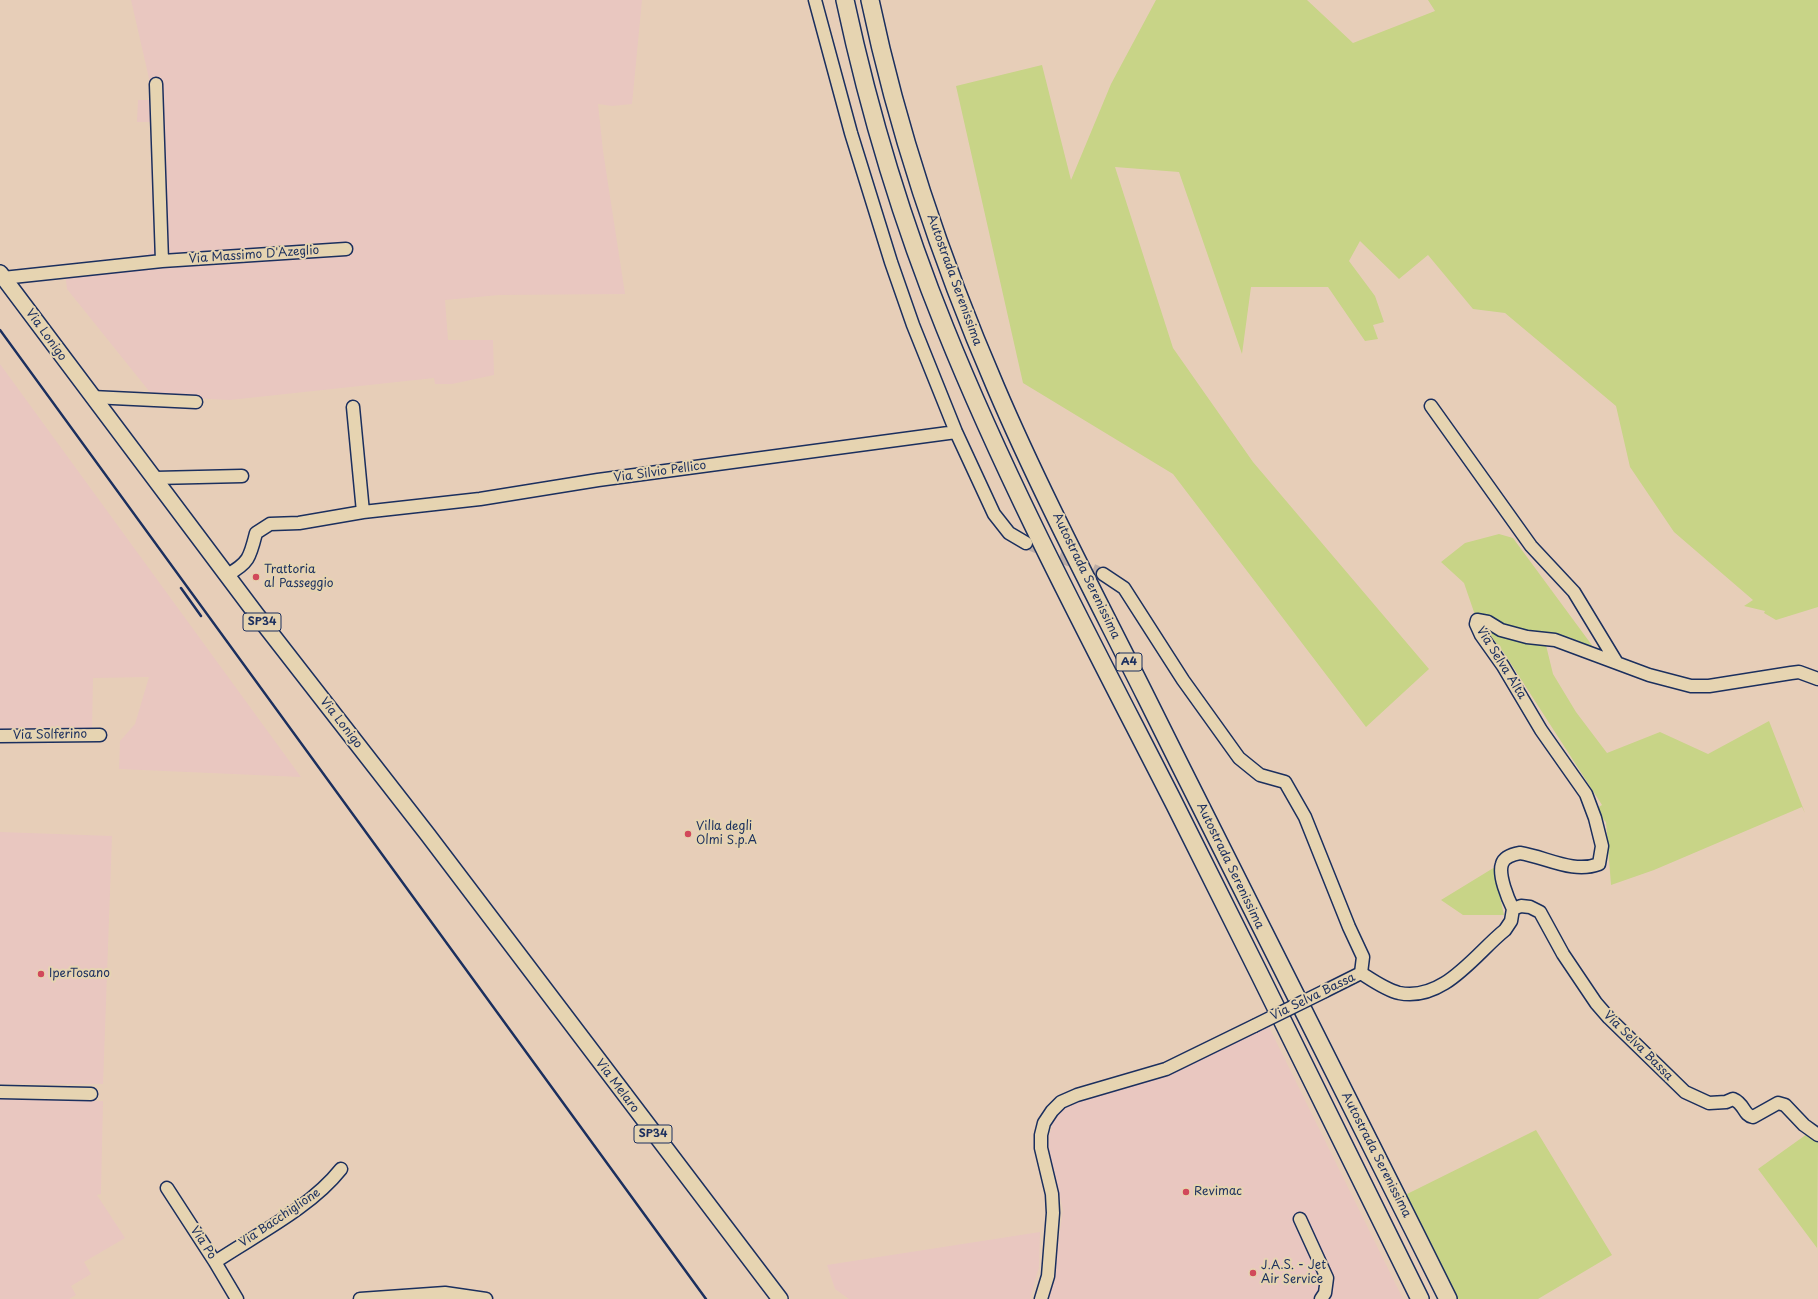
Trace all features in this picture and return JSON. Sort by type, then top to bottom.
[{"type":"highway","name":"Autostrada Serenissima","points":[[845,0],[869,101],[903,213],[944,327],[979,411],[1001,460],[1065,590],[1243,940],[1420,1299]]},
{"type":"highway","name":"Autostrada Serenissima","points":[[870,0],[878,38],[913,164],[947,266],[999,395],[1026,455],[1086,577],[1448,1299]]},
{"type":"main road","name":"Via Lonigo","points":[[2,276],[227,575],[428,834],[528,968]]},
{"type":"main road","name":"Via Melaro","points":[[528,968],[780,1299]]},
{"type":"street","points":[[815,0],[851,133],[891,262],[913,325],[956,432],[994,514],[1010,532],[1026,543]]},
{"type":"street","points":[[156,84],[162,261]]},
{"type":"street","name":"Via Massimo D'Azeglio","points":[[2,276],[162,261],[346,249]]},
{"type":"street","points":[[92,397],[196,402]]},
{"type":"street","points":[[1431,406],[1531,546],[1574,592],[1617,663]]},
{"type":"street","points":[[353,407],[363,512]]},
{"type":"street","name":"Via Silvio Pellico","points":[[227,575],[244,566],[252,548],[256,533],[270,524],[299,523],[363,512],[480,499],[606,479],[956,432]]},
{"type":"street","points":[[155,478],[242,476]]},
{"type":"street","points":[[1103,574],[1124,588],[1183,680],[1239,758],[1260,775],[1285,782],[1305,817],[1346,920],[1363,957],[1361,973]]},
{"type":"street","name":"Via Selva Alta","points":[[1513,910],[1508,900],[1502,875],[1502,864],[1513,854],[1520,853],[1575,867],[1592,867],[1599,864],[1602,846],[1595,818],[1586,794],[1541,730],[1503,666],[1481,635],[1476,622],[1480,620],[1508,632],[1527,637],[1555,640],[1653,677],[1691,686],[1710,686],[1799,672],[1818,679]]},
{"type":"street","name":"Via Solferino","points":[[0,736],[100,735]]},
{"type":"street","name":"Via Selva Bassa","points":[[1041,1299],[1048,1276],[1053,1213],[1052,1194],[1041,1148],[1041,1135],[1044,1123],[1052,1110],[1061,1102],[1077,1095],[1166,1069],[1361,973],[1398,993],[1413,994],[1428,992],[1450,980],[1505,930],[1511,922],[1513,910],[1521,906],[1530,907],[1540,912],[1563,954],[1596,1003],[1609,1018],[1685,1092],[1709,1103],[1726,1102],[1733,1099],[1740,1102],[1747,1113],[1753,1117],[1771,1105],[1778,1103],[1785,1105],[1804,1125],[1818,1136]]},
{"type":"street","points":[[0,1092],[91,1094]]},
{"type":"street","name":"Via Bacchiglione","points":[[215,1262],[313,1198],[329,1184],[340,1169]]},
{"type":"street","name":"Via Po","points":[[167,1188],[237,1299]]},
{"type":"street","points":[[1300,1219],[1328,1278],[1325,1293],[1321,1299]]},
{"type":"street","points":[[360,1299],[445,1293],[486,1299]]},
{"type":"shaded area","points":[[131,0],[642,0],[632,104],[612,106],[598,104],[603,151],[625,294],[499,295],[445,300],[448,340],[493,340],[494,375],[452,384],[435,384],[434,378],[230,400],[153,396],[67,289],[64,265],[140,259],[151,252],[157,241],[151,122],[137,122],[138,100],[154,100]]},
{"type":"shaded area","points":[[0,364],[301,777],[119,769],[120,741],[135,724],[149,677],[93,678],[92,728],[0,730]]},
{"type":"shaded area","points":[[0,832],[112,836],[103,1084],[0,1084]]},
{"type":"shaded area","points":[[1267,1023],[1403,1299],[1046,1299],[1054,1271],[1063,1210],[1049,1151],[1049,1137],[1055,1114],[1066,1107]]},
{"type":"shaded area","points":[[0,1099],[103,1101],[101,1194],[97,1195],[125,1238],[84,1262],[91,1274],[71,1286],[76,1295],[69,1299],[0,1299]]},
{"type":"shaded area","points":[[1040,1232],[1039,1267],[1030,1299],[849,1299],[835,1289],[827,1265]]},
{"type":"green space","points":[[1156,0],[1307,0],[1353,43],[1435,11],[1428,0],[1818,0],[1818,607],[1776,620],[1764,613],[1765,611],[1744,606],[1753,600],[1674,532],[1630,467],[1616,406],[1505,313],[1473,309],[1428,255],[1399,279],[1360,241],[1349,261],[1375,296],[1384,322],[1373,325],[1378,339],[1365,341],[1328,287],[1251,287],[1242,354],[1179,172],[1115,167],[1173,348],[1253,462],[1429,669],[1366,727],[1173,474],[1023,383],[956,86],[1042,65],[1071,180],[1111,84]]},
{"type":"green space","points":[[1499,534],[1513,538],[1594,648],[1569,637],[1543,633],[1553,674],[1576,712],[1607,753],[1660,732],[1708,754],[1769,721],[1805,813],[1802,807],[1654,870],[1611,885],[1606,822],[1594,810],[1602,805],[1504,653],[1475,615],[1464,583],[1441,562],[1465,543]]},
{"type":"green space","points":[[1495,867],[1496,880],[1504,915],[1463,915],[1441,900]]},
{"type":"green space","points":[[1536,1130],[1612,1255],[1538,1299],[1454,1299],[1403,1196]]},
{"type":"green space","points":[[1807,1134],[1818,1143],[1817,1248],[1758,1169]]},
{"type":"tunnel","points":[[1026,543],[1103,574]]},
{"type":"railway","points":[[0,330],[706,1299]]},
{"type":"railway","points":[[181,588],[201,616]]},
{"type":"place","name":"Trattoria al Passeggio","points":[[256,577]]},
{"type":"place","name":"Villa degli Olmi S.p.A","points":[[688,834]]},
{"type":"place","name":"IperTosano","points":[[41,974]]},
{"type":"place","name":"Revimac","points":[[1186,1192]]},
{"type":"place","name":"J.A.S. - Jet Air Service","points":[[1253,1273]]}]
